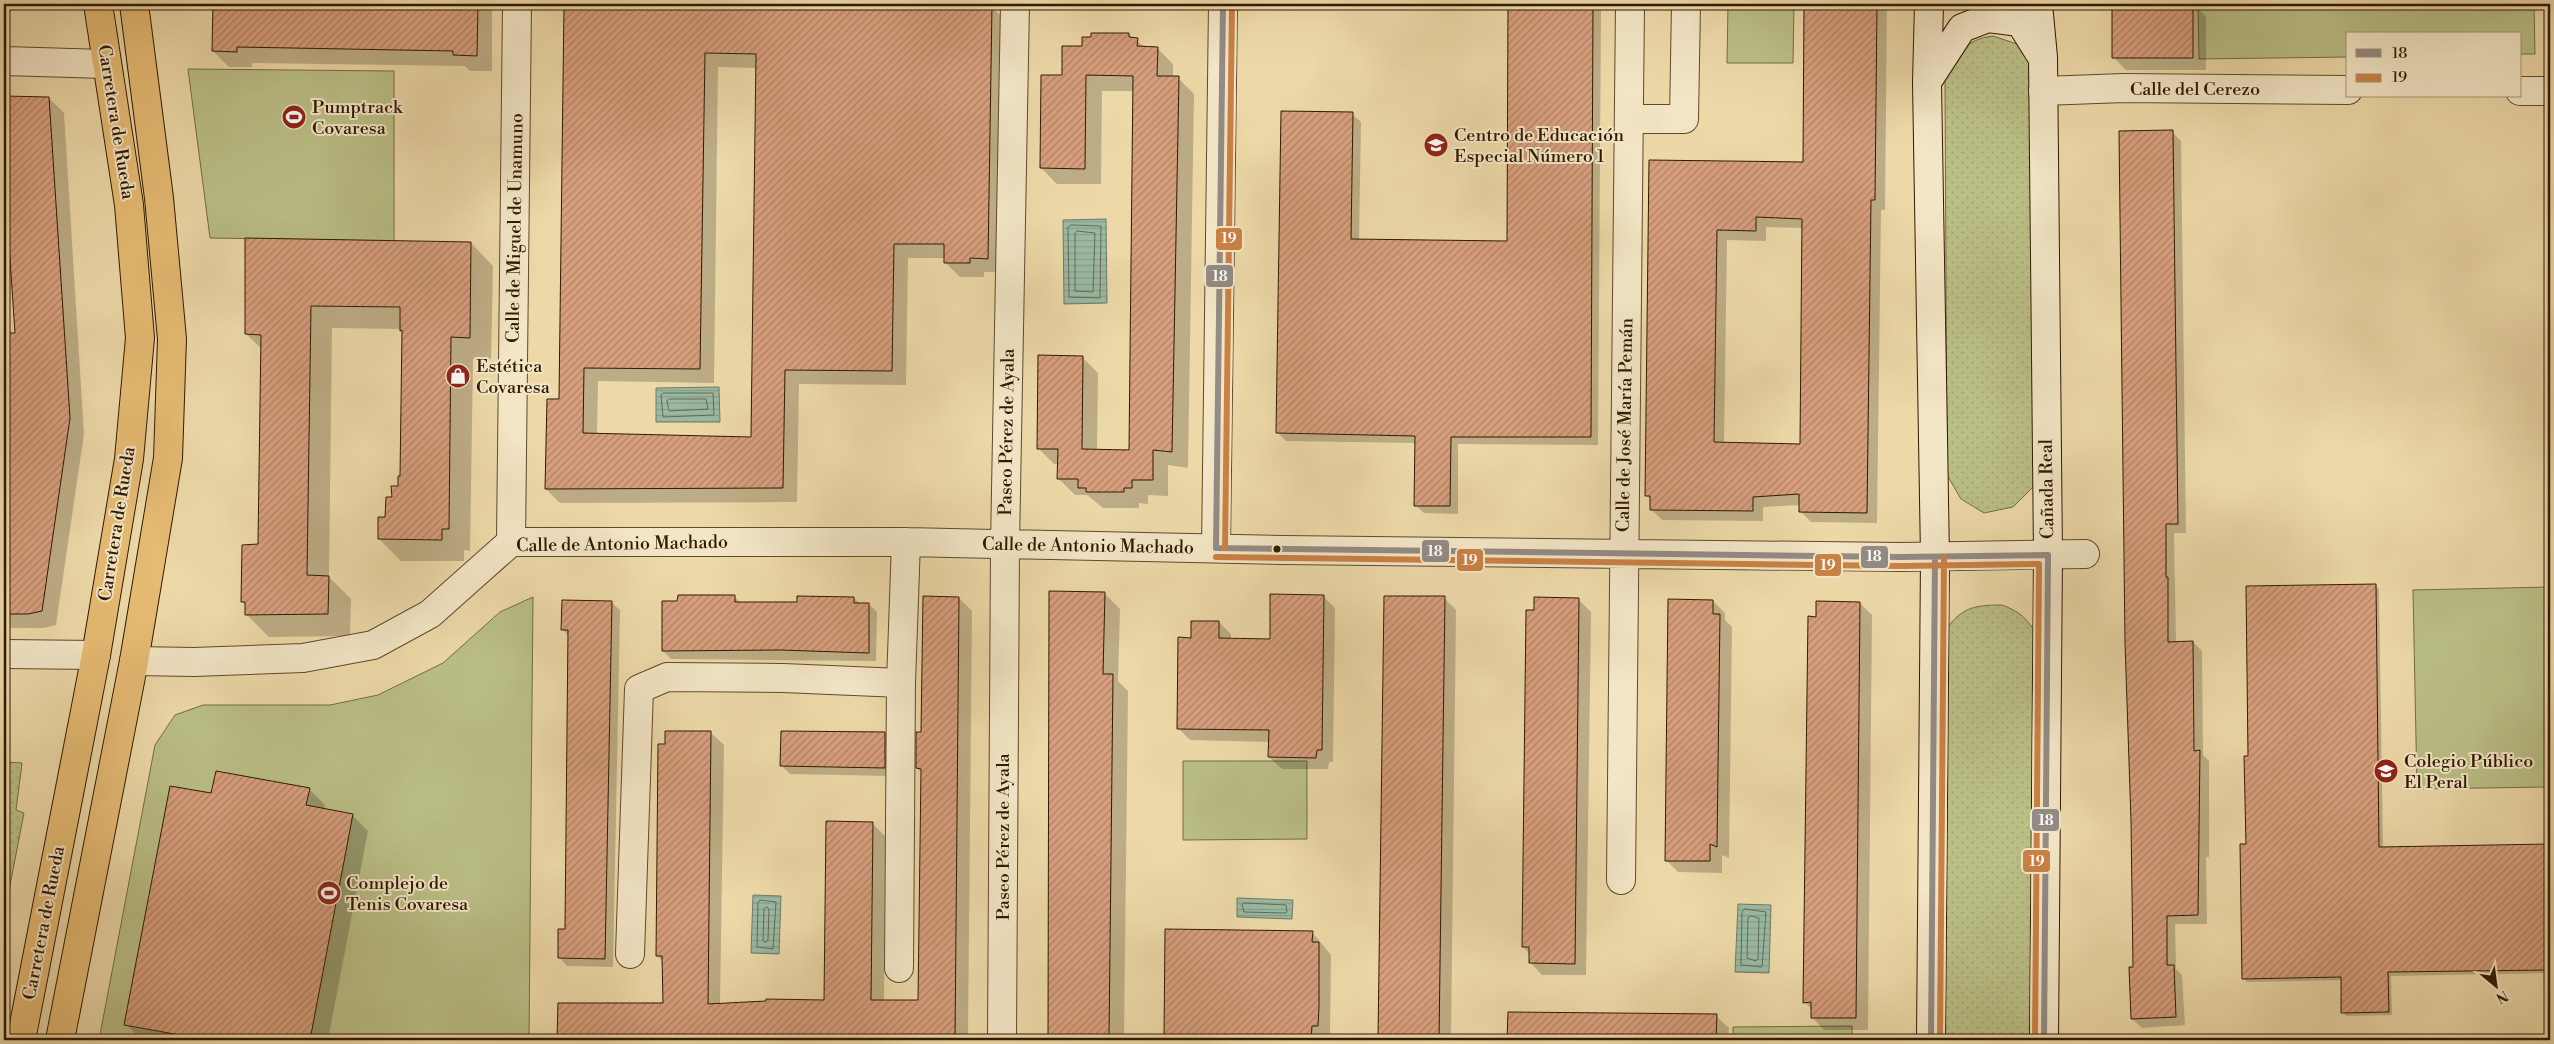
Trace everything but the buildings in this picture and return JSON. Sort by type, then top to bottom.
[{"type":"main road","name":"Carretera de Rueda","points":[[21,1040],[96,654],[129,459],[140,338],[129,205],[98,4]]},
{"type":"main road","name":"Carretera de Rueda","points":[[60,1040],[134,661],[168,458],[172,339],[159,198],[134,4]]},
{"type":"street","name":"Calle de Miguel de Unamuno","points":[[511,542],[517,4]]},
{"type":"street","name":"Paseo Pérez de Ayala","points":[[1002,1040],[1005,545],[1015,4]]},
{"type":"street","points":[[1216,548],[1223,4]]},
{"type":"street","name":"Calle de José María Pemán","points":[[1621,880],[1630,4]]},
{"type":"street","points":[[1629,120],[1684,119],[1686,4]]},
{"type":"street","points":[[1929,4],[1927,82],[1935,557],[1931,1040]]},
{"type":"street","name":"Cañada Real","points":[[2038,4],[2043,57],[2048,555],[2044,1040]]},
{"type":"street","points":[[1927,82],[1962,28],[1988,18],[2020,22],[2043,57]]},
{"type":"street","points":[[4,61],[106,64]]},
{"type":"street","name":"Calle del Cerezo","points":[[2042,91],[2124,88],[2346,90]]},
{"type":"street","points":[[2522,91],[2550,91]]},
{"type":"street","name":"Calle de Antonio Machado","points":[[134,661],[194,662],[303,658],[374,645],[430,614],[511,542],[906,542],[1005,545],[1901,557],[2085,554]]},
{"type":"street","points":[[899,968],[901,683],[906,542]]},
{"type":"street","points":[[4,654],[96,654]]},
{"type":"street","points":[[630,954],[639,689],[668,677],[783,678],[901,683]]},
{"type":"green space","points":[[1728,4],[1794,4],[1793,63],[1727,63]]},
{"type":"green space","points":[[2198,4],[2534,4],[2535,54],[2522,54],[2522,32],[2346,32],[2346,57],[2199,59]]},
{"type":"green space","points":[[1993,36],[2020,45],[2029,53],[2038,482],[2013,507],[1984,513],[1961,499],[1947,475],[1945,80],[1962,50],[1975,41]]},
{"type":"green space","name":"Pumptrack Covaresa","points":[[188,69],[394,71],[394,241],[210,238]]},
{"type":"green space","points":[[2550,587],[2550,787],[2417,789],[2413,590]]},
{"type":"green space","name":"Complejo de Tenis Covaresa","points":[[533,597],[529,1040],[99,1040],[155,745],[175,715],[203,705],[330,705],[378,695],[443,663],[500,612]]},
{"type":"green space","points":[[2002,605],[2022,616],[2036,634],[2035,1040],[1944,1040],[1943,634],[1961,613],[1975,607]]},
{"type":"green space","points":[[1183,761],[1307,761],[1307,839],[1183,840]]},
{"type":"green space","points":[[4,762],[22,763],[16,810],[24,813],[4,916]]},
{"type":"green space","points":[[1852,1026],[1852,1040],[1733,1040],[1733,1027]]},
{"type":"water","points":[[1106,219],[1107,303],[1064,304],[1063,220]]},
{"type":"water","points":[[719,387],[720,422],[656,422],[656,388]]},
{"type":"water","points":[[753,895],[781,896],[779,954],[751,953]]},
{"type":"water","points":[[1237,898],[1293,900],[1292,919],[1237,917]]},
{"type":"water","points":[[1738,904],[1771,905],[1769,973],[1735,972]]},
{"type":"transit line","name":"18","points":[[1216,548],[1223,4]]},
{"type":"transit line","name":"19","points":[[1225,548],[1232,4]]},
{"type":"transit line","name":"18","points":[[1216,548],[1901,557],[2048,555],[2044,1040]]},
{"type":"transit line","name":"19","points":[[1216,557],[1901,566],[2039,564],[2035,1040]]},
{"type":"transit line","name":"18","points":[[1931,1040],[1935,557]]},
{"type":"transit line","name":"19","points":[[1940,1040],[1944,557]]},
{"type":"place","name":"Pumptrack Covaresa","points":[[294,117]]},
{"type":"place","name":"Centro de Educación Especial Número 1","points":[[1436,145]]},
{"type":"place","name":"Estética Covaresa","points":[[458,376]]},
{"type":"place","name":"Colegio Público El Peral","points":[[2386,771]]},
{"type":"place","name":"Complejo de Tenis Covaresa","points":[[329,893]]}]
